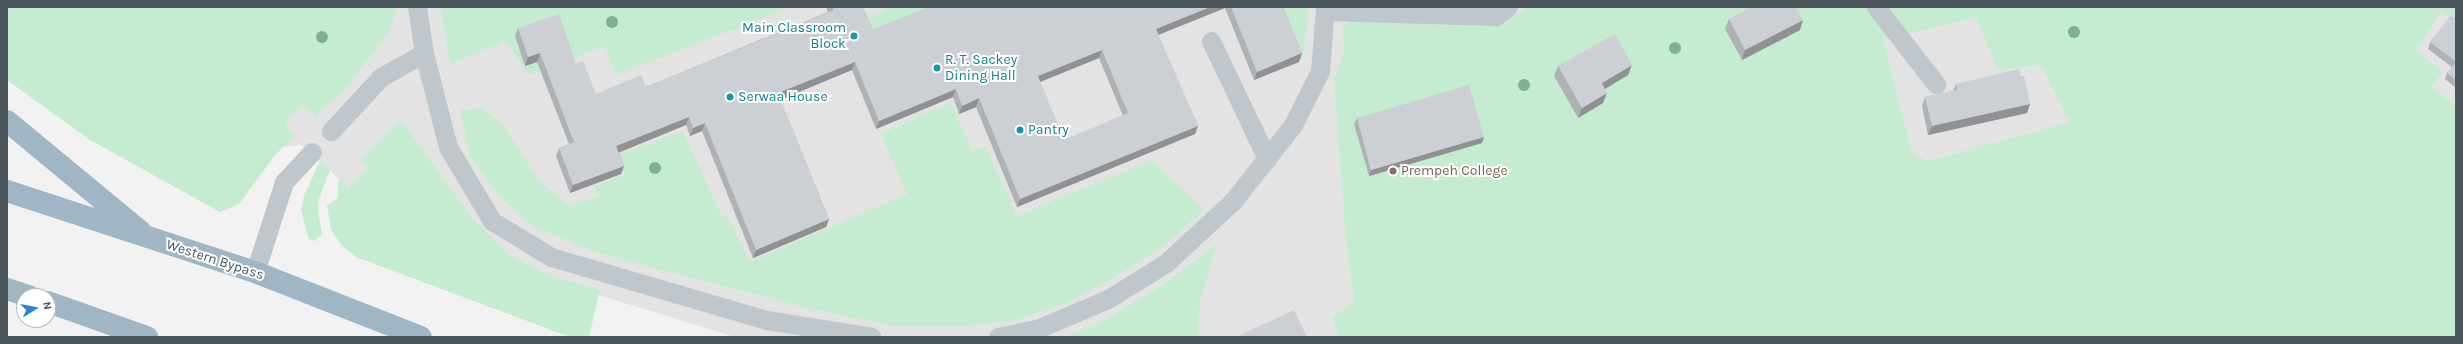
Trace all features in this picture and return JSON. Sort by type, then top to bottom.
[{"type":"highway","points":[[7,121],[150,240]]},
{"type":"highway","name":"Western Bypass","points":[[7,191],[150,240],[255,272],[421,337]]},
{"type":"highway","points":[[56,305],[147,337]]},
{"type":"lane","points":[[417,7],[424,53],[448,147],[492,221],[551,257],[767,320],[872,337]]},
{"type":"lane","points":[[998,337],[1037,329],[1108,299],[1166,264],[1233,201],[1293,125],[1320,71],[1325,9],[1496,16],[1508,7]]},
{"type":"lane","points":[[1876,7],[1936,84]]},
{"type":"lane","points":[[1211,41],[1266,159]]},
{"type":"lane","points":[[331,131],[381,77],[424,53]]},
{"type":"lane","points":[[255,272],[284,182],[312,152]]},
{"type":"shaded area","name":"Prempeh College","points":[[183,7],[2456,7],[2456,337],[735,337],[367,224],[339,200],[339,179],[301,145],[245,150]]},
{"type":"green space","points":[[7,7],[397,7],[389,32],[346,88],[316,116],[303,105],[284,125],[295,136],[276,154],[239,204],[220,212],[90,140],[7,80]]},
{"type":"green space","points":[[441,7],[791,7],[616,75],[605,46],[530,75],[505,41],[450,64]]},
{"type":"green space","points":[[892,7],[937,7],[875,34],[868,17]]},
{"type":"green space","points":[[1281,7],[1309,7],[1303,59]]},
{"type":"green space","points":[[1529,7],[2456,7],[2456,22],[2442,11],[2416,51],[2443,72],[2431,87],[2456,107],[2456,337],[1338,337],[1333,317],[1354,302],[1346,240],[1334,80],[1344,52],[1342,26],[1353,21],[1488,25],[1520,13]],"holes":[[[1976,18],[1998,70],[2041,65],[2070,122],[1928,161],[1912,153],[1883,39]]]},
{"type":"green space","points":[[951,103],[972,150],[985,146],[1017,216],[1152,160],[1204,210],[1161,248],[1117,276],[1067,303],[1013,321],[950,327],[895,326],[811,309],[594,252],[531,225],[500,197],[470,156],[460,110],[482,108],[504,125],[539,181],[570,206],[598,197],[595,186],[624,175],[617,155],[683,131],[722,217],[727,215],[750,262],[907,194],[881,134]]},
{"type":"green space","points":[[401,120],[472,218],[509,255],[548,275],[600,290],[589,337],[570,337],[356,257],[341,245],[331,229],[327,205],[338,198],[338,183],[341,180],[349,188],[368,167],[361,160]]},
{"type":"green space","points":[[320,161],[330,170],[319,199],[318,211],[322,234],[315,241],[309,239],[301,209],[304,196]]},
{"type":"green space","points":[[1217,244],[1200,302],[1198,337],[1064,337],[1098,324],[1164,284]]},
{"type":"building","points":[[832,7],[863,7],[873,30],[929,7],[1210,7],[1156,29],[1198,126],[1020,199],[979,98],[962,106],[956,89],[879,121],[855,62],[778,93],[829,219],[756,250],[705,123],[693,128],[689,117],[616,146],[624,166],[573,185],[559,148],[574,142],[540,53],[528,57],[518,28],[559,14],[576,64],[583,61],[596,94],[641,75],[646,87],[834,10]],"holes":[[[1102,50],[1128,113],[1064,140],[1038,76]]]},
{"type":"building","points":[[1231,7],[1283,7],[1302,53],[1257,72]]},
{"type":"building","points":[[1751,7],[1796,7],[1803,20],[1745,50],[1729,19]]},
{"type":"building","points":[[2451,15],[2454,18],[2456,16],[2456,62],[2430,42]]},
{"type":"building","points":[[1615,34],[1632,65],[1602,83],[1607,93],[1582,108],[1558,66]]},
{"type":"building","points":[[2456,62],[2456,80],[2447,73]]},
{"type":"building","points":[[2019,69],[2021,76],[2024,76],[2030,104],[1932,126],[1925,97],[1957,90],[1956,84]]},
{"type":"building","points":[[1469,85],[1484,137],[1371,170],[1357,118]]},
{"type":"building","points":[[1294,310],[1307,337],[1236,337]]},
{"type":"place","name":"Main Classroom Block","points":[[854,36]]},
{"type":"place","name":"R. T. Sackey Dining Hall","points":[[937,68]]},
{"type":"place","name":"Serwaa House","points":[[730,97]]},
{"type":"place","name":"Pantry","points":[[1020,130]]},
{"type":"place","name":"Prempeh College","points":[[1393,171]]}]
